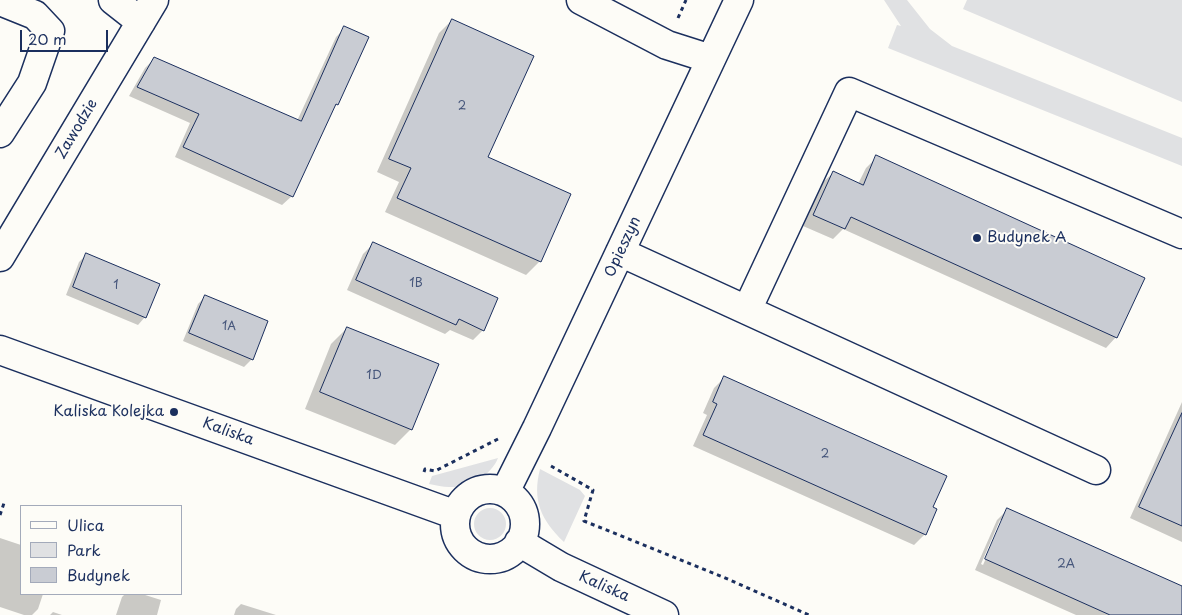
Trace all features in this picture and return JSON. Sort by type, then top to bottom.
[{"type":"street","points":[[113,0],[148,11]]},
{"type":"street","points":[[581,0],[667,44],[711,59]]},
{"type":"street","name":"Opieszyn","points":[[505,492],[739,0]]},
{"type":"street","points":[[0,1],[35,15],[50,31],[32,83],[0,133]]},
{"type":"street","name":"Zawodzie","points":[[0,257],[148,11]]},
{"type":"street","points":[[746,310],[849,92],[1182,234]]},
{"type":"street","points":[[620,252],[1096,470]]},
{"type":"street","name":"Kaliska","points":[[0,350],[456,515]]},
{"type":"street","points":[[489,490],[505,492],[514,498],[521,507],[524,517],[525,528],[519,542],[516,548],[496,559],[475,556],[466,550],[459,541],[455,531],[456,515],[464,500],[473,493],[489,490]]},
{"type":"street","name":"Kaliska","points":[[519,542],[560,567],[664,615]]},
{"type":"path","points":[[422,478],[426,469],[435,471],[501,438],[505,441]]},
{"type":"path","points":[[547,464],[593,490],[584,522],[723,577],[809,615]]},
{"type":"path","points":[[0,515],[4,503]]},
{"type":"green space","points":[[884,0],[907,0],[930,29],[952,46],[1182,138],[1182,166],[888,48],[897,25],[901,26]]},
{"type":"green space","points":[[967,0],[1182,0],[1182,102],[963,9]]},
{"type":"green space","points":[[498,458],[490,470],[471,483],[456,487],[429,484],[432,476]]},
{"type":"green space","points":[[540,469],[580,490],[585,496],[564,542],[549,526],[540,509],[537,490]]},
{"type":"green space","points":[[490,508],[496,509],[501,513],[505,518],[505,530],[501,535],[496,539],[490,540],[484,539],[479,535],[475,530],[474,524],[475,518],[479,513],[484,509]]},
{"type":"building","points":[[452,19],[534,56],[488,157],[571,194],[541,262],[397,198],[411,168],[389,159]]},
{"type":"building","points":[[344,26],[369,37],[293,197],[183,147],[199,114],[137,87],[154,57],[301,121]]},
{"type":"building","name":"Budynek A","points":[[876,155],[1145,278],[1117,338],[851,217],[845,229],[813,215],[833,171],[863,185]]},
{"type":"building","points":[[373,242],[498,298],[484,331],[459,319],[456,325],[356,280]]},
{"type":"building","points":[[86,253],[160,284],[146,318],[73,287]]},
{"type":"building","points":[[205,295],[268,321],[253,360],[189,333]]},
{"type":"building","points":[[347,327],[439,364],[412,430],[320,392]]},
{"type":"building","points":[[724,376],[947,476],[933,507],[937,509],[926,535],[703,435],[717,404],[713,402]]},
{"type":"building","points":[[1182,413],[1182,526],[1139,507]]},
{"type":"building","points":[[1007,508],[1182,586],[1182,615],[1110,615],[985,559]]},
{"type":"place","name":"Budynek A","points":[[977,238]]},
{"type":"place","name":"Kaliska Kolejka","points":[[174,412]]}]
